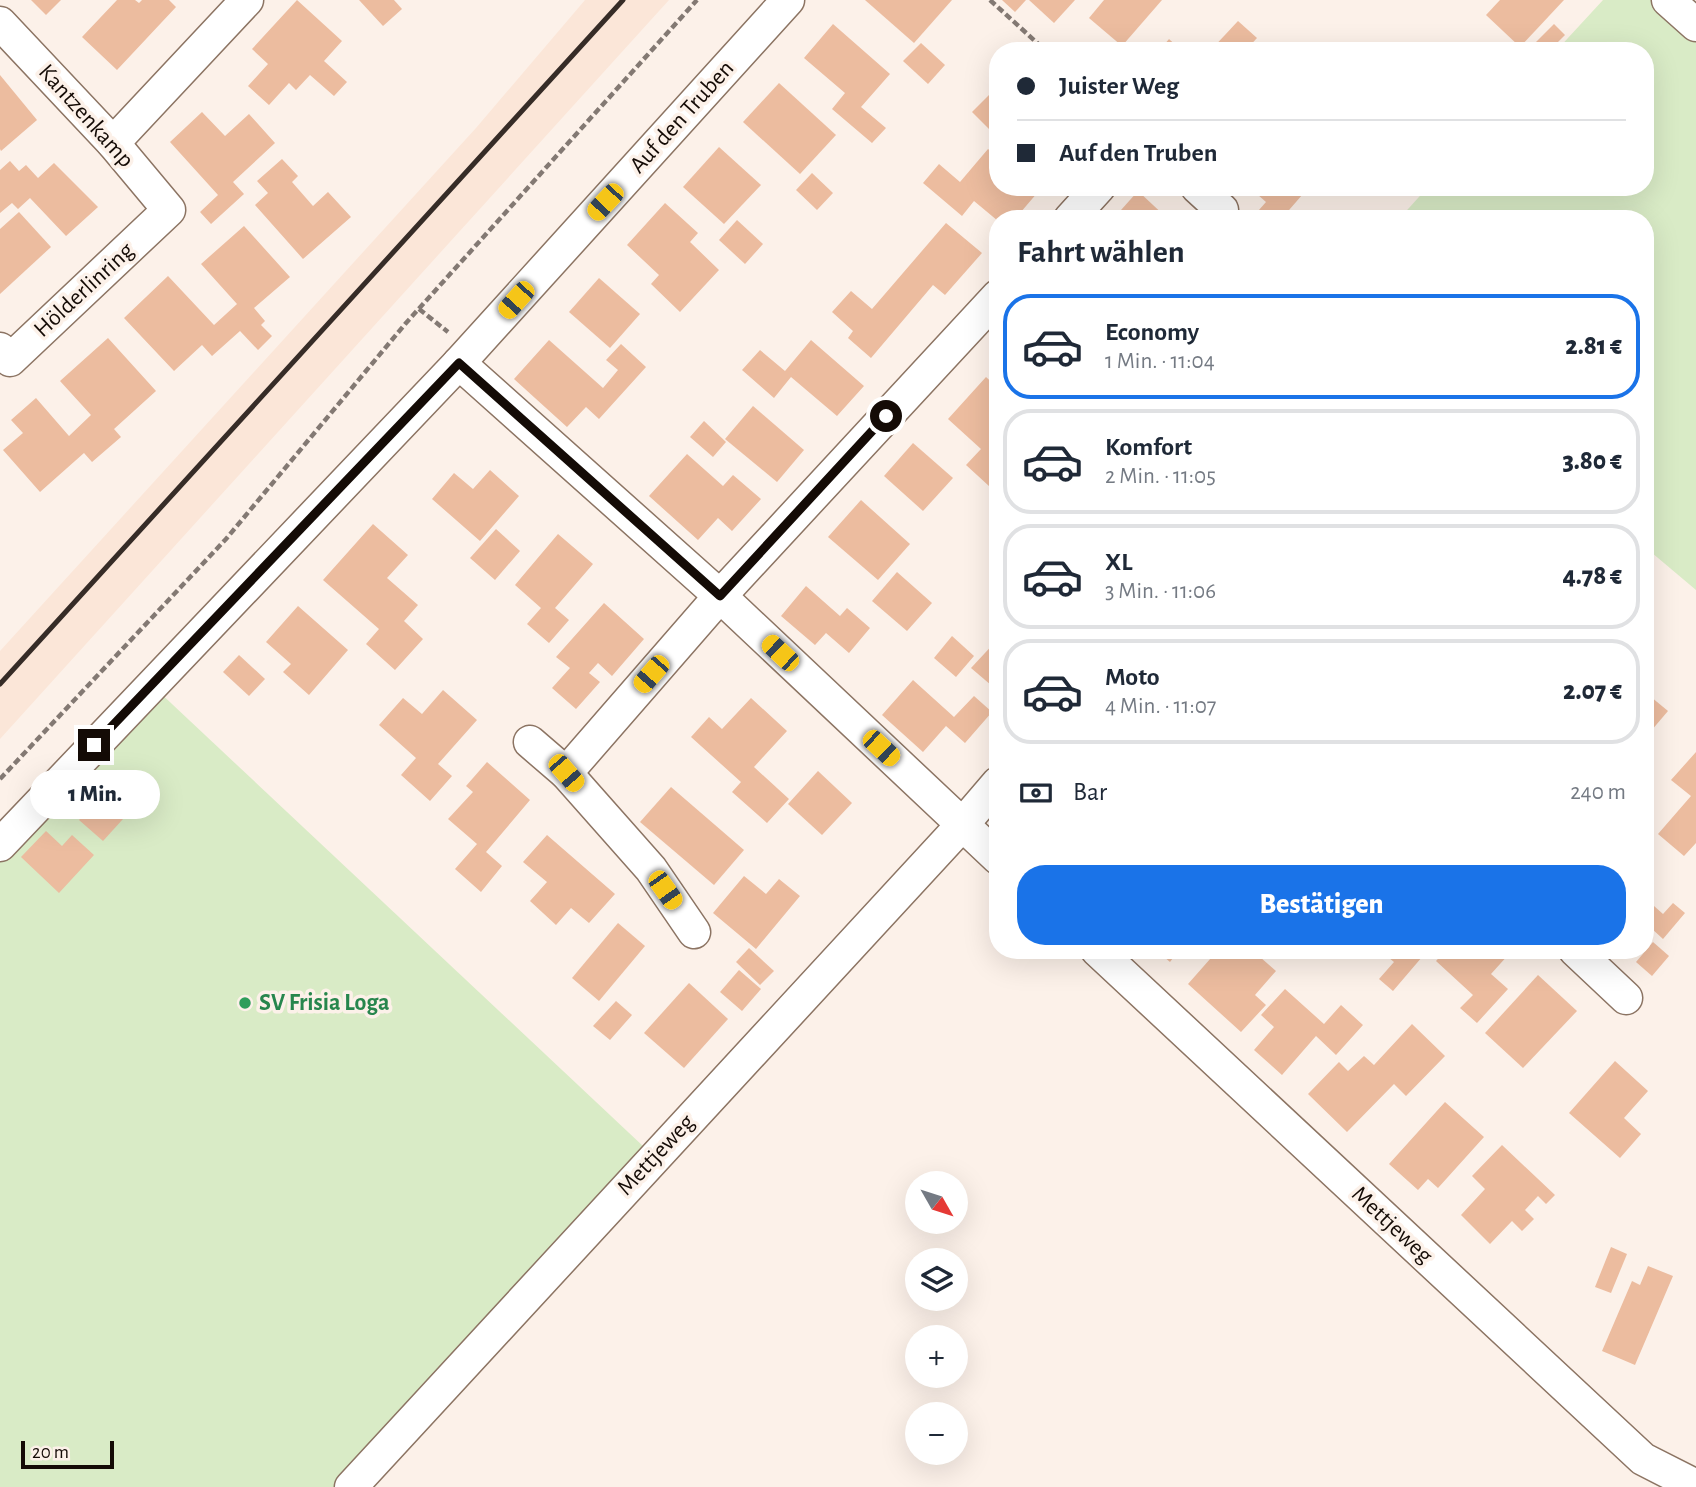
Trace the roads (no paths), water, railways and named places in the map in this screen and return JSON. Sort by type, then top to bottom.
[{"type":"street","points":[[113,143],[247,0]]},
{"type":"street","name":"Auf den Truben","points":[[0,845],[459,363],[788,0]]},
{"type":"street","points":[[1668,0],[1696,25]]},
{"type":"street","name":"Kantzenkamp","points":[[0,23],[113,143],[169,210]]},
{"type":"street","points":[[1078,210],[1091,196]]},
{"type":"street","points":[[1207,196],[1222,210]]},
{"type":"street","name":"Hölderlinring","points":[[0,349],[10,360],[169,210]]},
{"type":"street","points":[[566,773],[720,596],[989,306]]},
{"type":"street","points":[[459,363],[720,596],[989,850]]},
{"type":"street","points":[[530,741],[566,773],[651,869],[694,932]]},
{"type":"street","name":"Mettjeweg","points":[[351,1487],[989,794]]},
{"type":"street","name":"Mettjeweg","points":[[1107,959],[1643,1459],[1696,1486]]},
{"type":"street","points":[[1585,959],[1626,998]]},
{"type":"railway","points":[[0,684],[623,0]]},
{"type":"place","name":"SV Frisia Loga","points":[[245,1003]]}]
